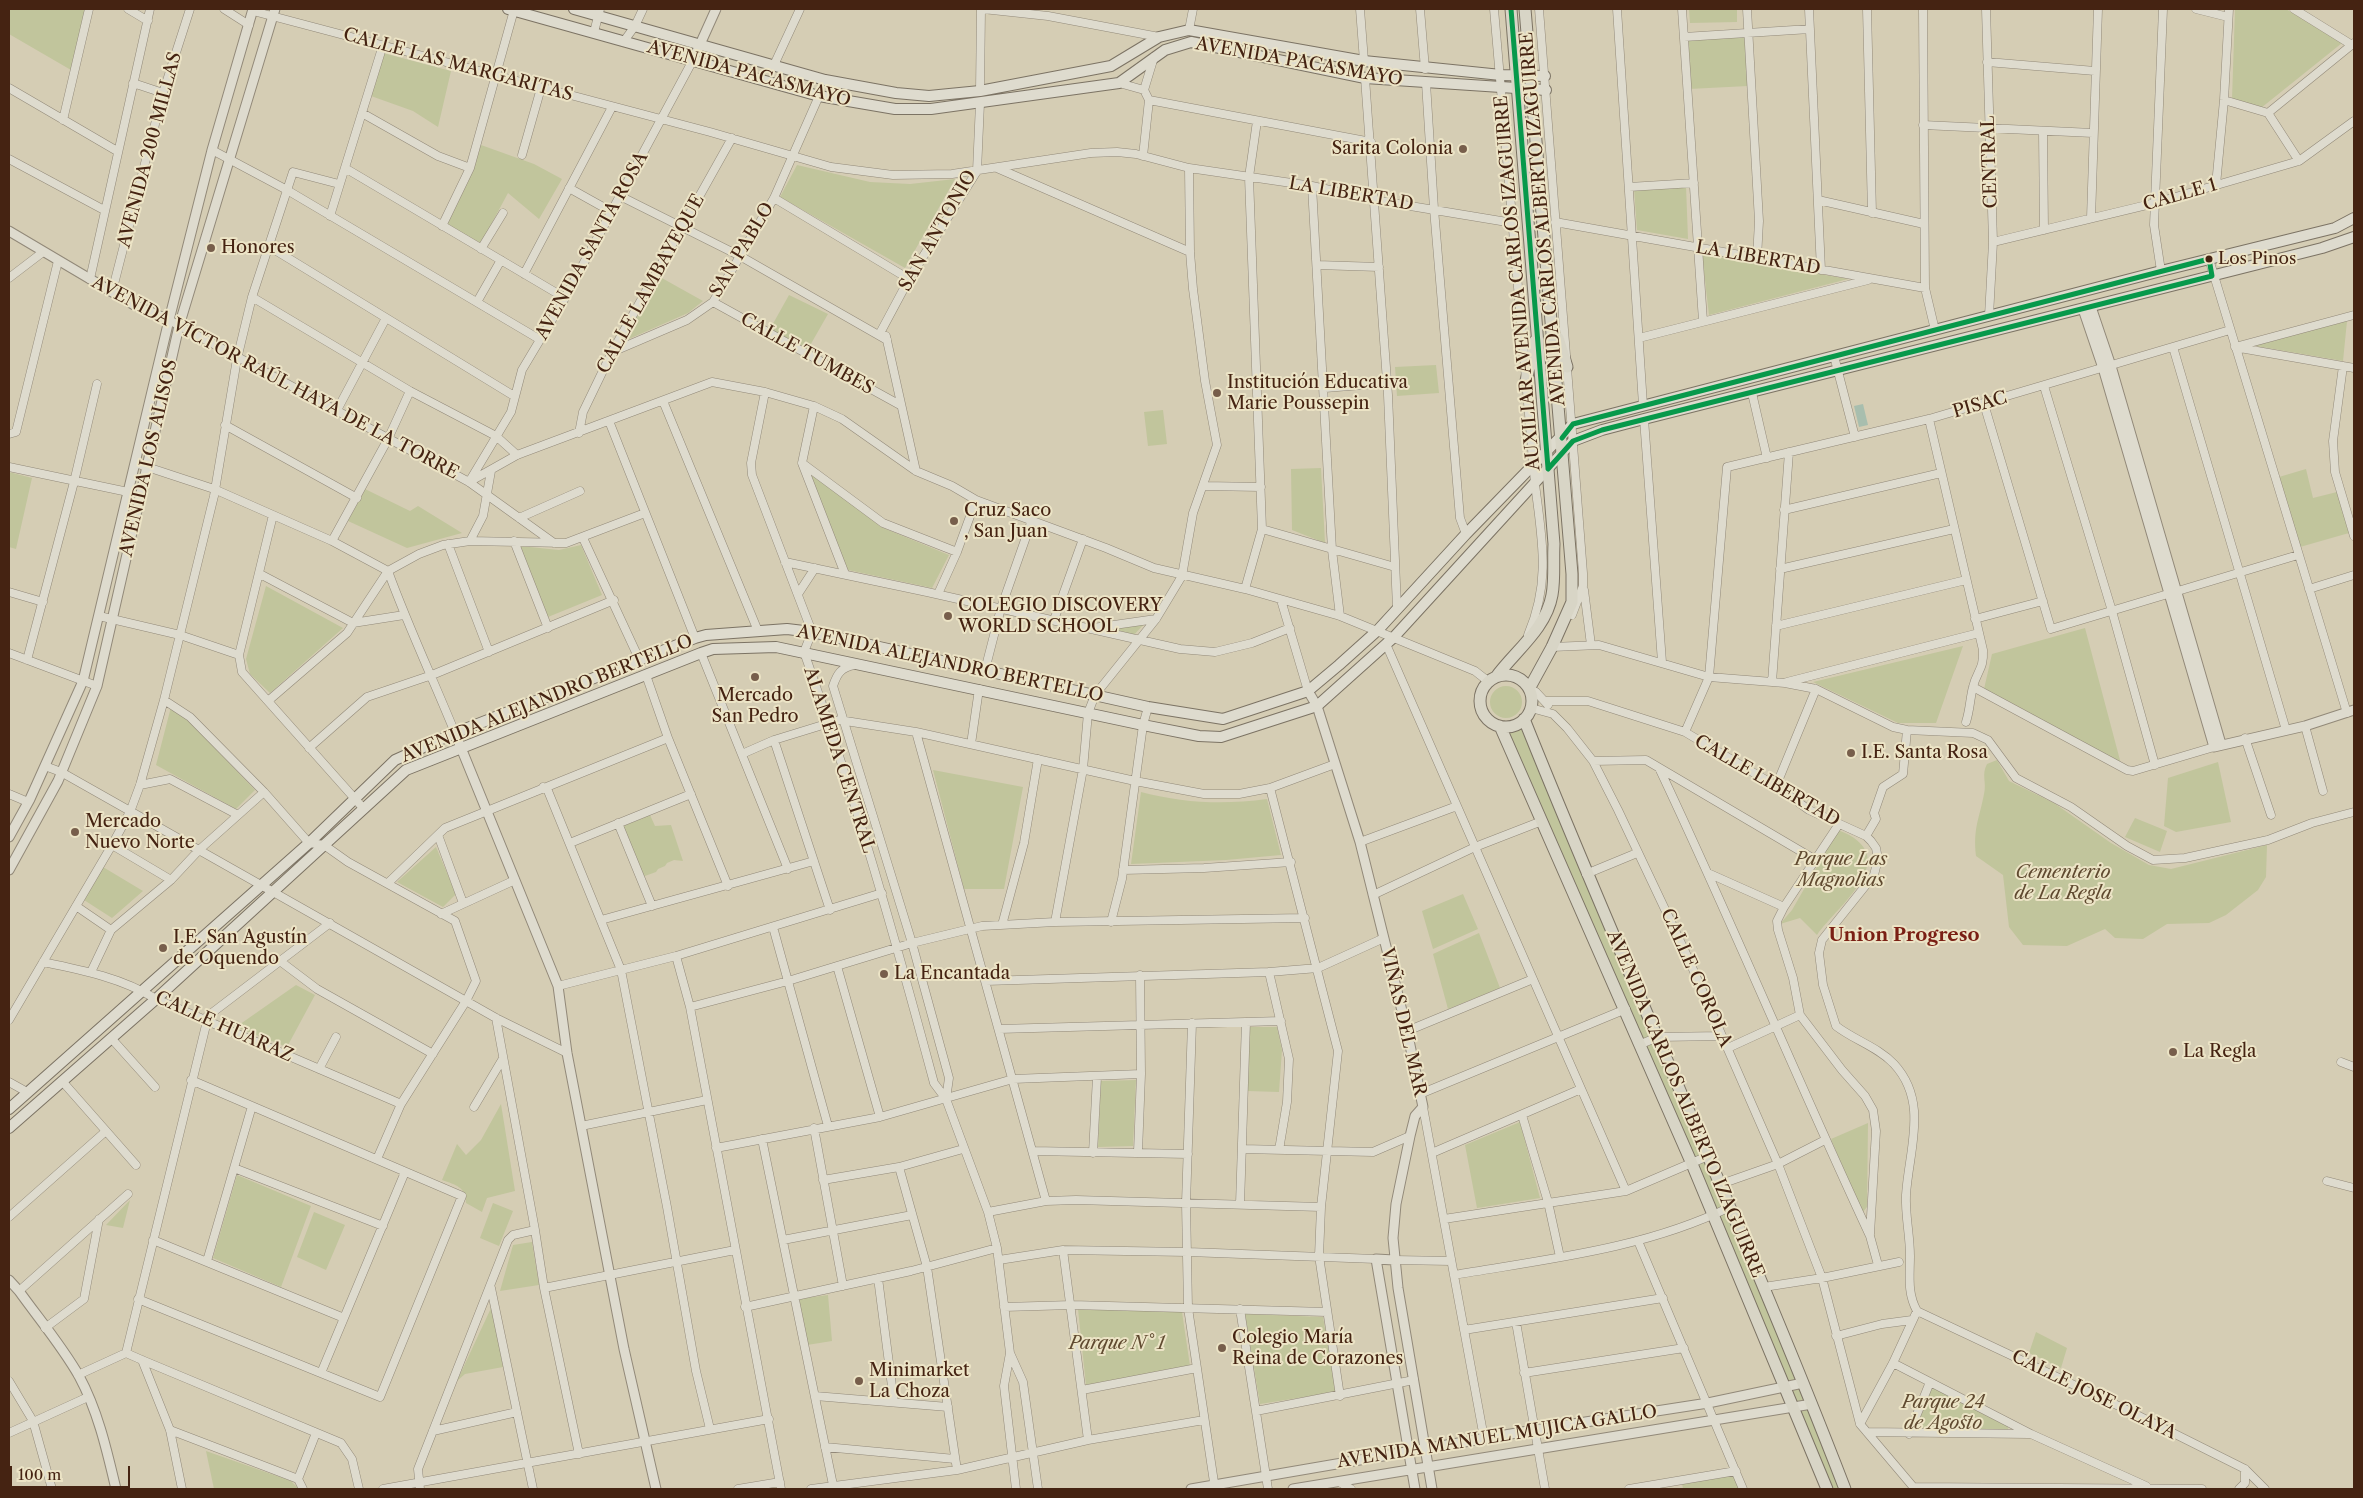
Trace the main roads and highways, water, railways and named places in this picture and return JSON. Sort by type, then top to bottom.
[{"type":"main road","name":"AVENIDA PACASMAYO","points":[[574,9],[599,12],[635,26],[825,80],[896,93],[929,96],[980,91],[1111,66],[1159,37],[1189,30],[1364,61],[1425,69],[1517,76],[1545,76]]},
{"type":"main road","name":"AVENIDA CARLOS ALBERTO IZAGUIRRE","points":[[1492,679],[1540,625],[1552,594],[1553,518],[1511,9]]},
{"type":"main road","name":"AVENIDA CARLOS ALBERTO IZAGUIRRE","points":[[1526,9],[1552,321],[1567,439],[1563,452],[1572,574],[1572,602],[1552,647],[1529,689]]},
{"type":"main road","name":"AVENIDA PACASMAYO","points":[[511,10],[819,96],[895,109],[931,109],[1119,83],[1164,50],[1191,42],[1365,78],[1546,90]]},
{"type":"main road","points":[[1232,50],[1234,38]]},
{"type":"main road","points":[[1039,81],[1041,95]]},
{"type":"main road","name":"AVENIDA ALEJANDRO BERTELLO","points":[[9,1108],[309,843],[395,760],[695,638],[706,635],[787,629],[812,632],[1148,707],[1223,719],[1308,691],[1378,630],[1466,534],[1547,451],[1567,439],[1572,424],[2161,271],[2335,228],[2354,218]]},
{"type":"main road","points":[[1567,439],[2338,244],[2354,237]]},
{"type":"main road","points":[[1552,321],[1567,367]]},
{"type":"main road","points":[[1526,381],[1537,330]]},
{"type":"main road","name":"AVENIDA ALEJANDRO BERTELLO","points":[[9,1128],[156,999],[406,770],[701,652],[713,649],[776,647],[1143,725],[1199,736],[1221,737],[1317,706],[1390,641],[1563,452]]},
{"type":"main road","points":[[1505,675],[1515,677],[1529,689],[1532,699],[1531,708],[1524,719],[1510,726],[1500,726],[1491,722],[1482,710],[1481,694],[1492,679],[1505,675]]},
{"type":"main road","name":"AVENIDA CARLOS ALBERTO IZAGUIRRE","points":[[1524,719],[1586,874],[1764,1287],[1845,1489]]},
{"type":"main road","name":"AVENIDA CARLOS ALBERTO IZAGUIRRE","points":[[1500,726],[1641,1044],[1714,1215],[1826,1489]]},
{"type":"place","name":"Sarita Colonia","points":[[1463,149]]},
{"type":"place","name":"Honores","points":[[211,248]]},
{"type":"place","name":"Los Pinos","points":[[2209,259]]},
{"type":"place","name":"Institución Educativa Marie Poussepin","points":[[1217,393]]},
{"type":"place","name":"Cruz Saco , San Juan","points":[[954,521]]},
{"type":"place","name":"COLEGIO DISCOVERY WORLD SCHOOL","points":[[948,616]]},
{"type":"place","name":"Mercado San Pedro","points":[[755,677]]},
{"type":"place","name":"I.E. Santa Rosa","points":[[1851,753]]},
{"type":"place","name":"Mercado Nuevo Norte","points":[[75,832]]},
{"type":"place","name":"I.E. San Agustín de Oquendo","points":[[163,948]]},
{"type":"place","name":"La Encantada","points":[[884,974]]},
{"type":"place","name":"La Regla","points":[[2173,1052]]},
{"type":"place","name":"Colegio María Reina de Corazones","points":[[1222,1348]]},
{"type":"place","name":"Minimarket La Choza","points":[[859,1381]]},
{"type":"district","name":"Union Progreso","points":[[1904,936]]},
{"type":"park label","name":"Parque Las Magnolias","points":[[1841,870]]},
{"type":"park label","name":"Cementerio de La Regla","points":[[2063,883]]},
{"type":"park label","name":"Parque N° 1","points":[[1117,1344]]},
{"type":"park label","name":"Parque 24 de Agosto","points":[[1943,1414]]}]
